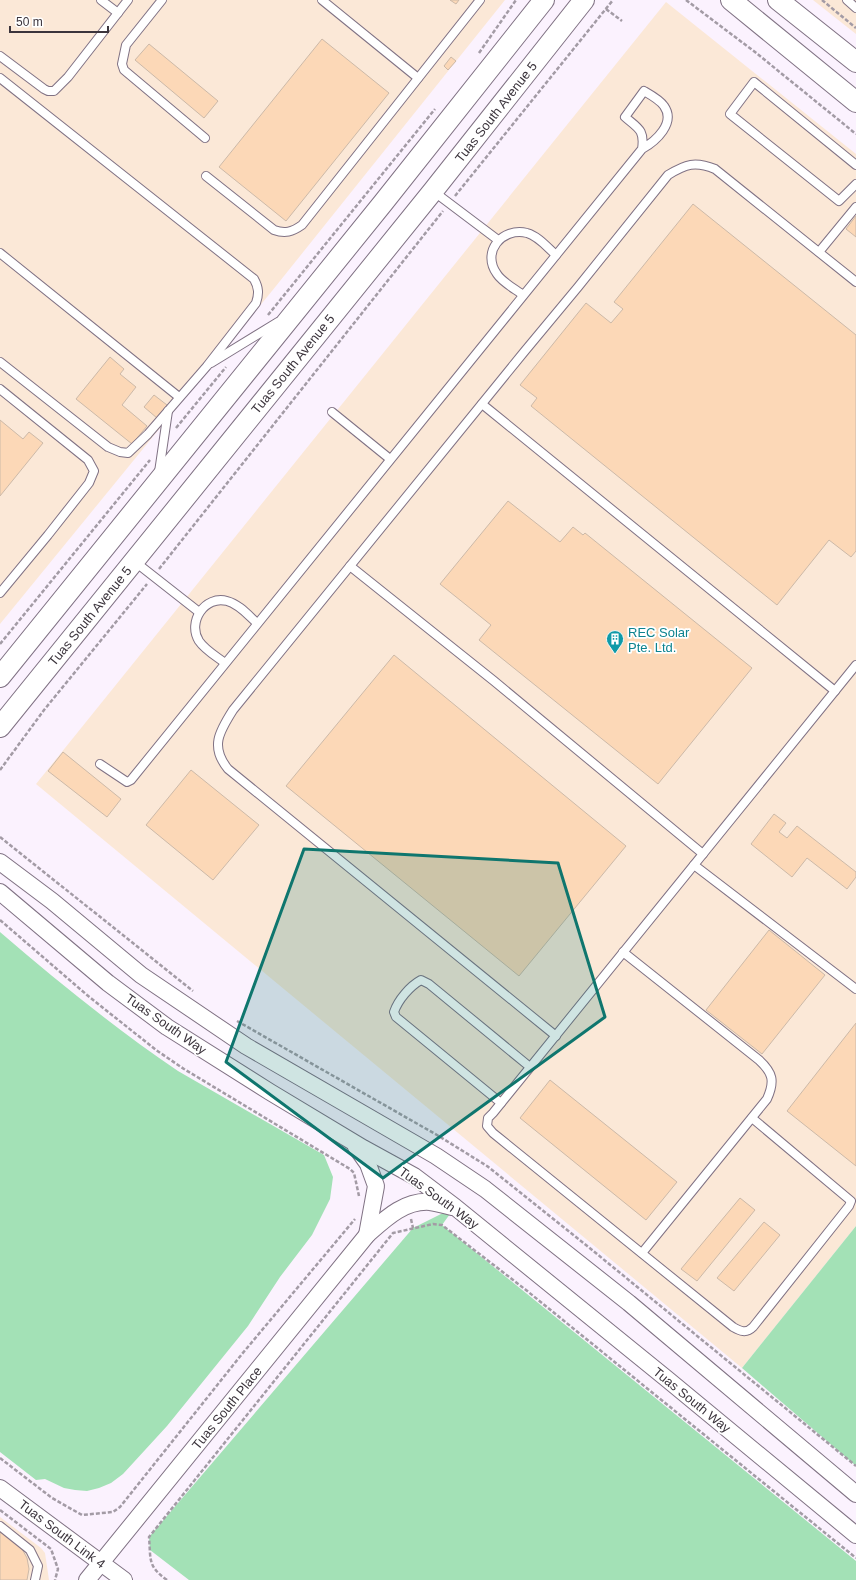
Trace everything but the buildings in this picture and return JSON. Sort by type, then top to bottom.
[{"type":"street","points":[[0,677],[489,71],[544,0]]},
{"type":"street","name":"Tuas South Avenue 5","points":[[0,726],[433,191],[584,0]]},
{"type":"street","points":[[731,0],[856,102]]},
{"type":"street","points":[[778,0],[854,56]]},
{"type":"street","name":"Tuas South Way","points":[[0,862],[52,901],[142,975],[246,1046],[436,1156],[485,1189],[629,1303],[856,1494]]},
{"type":"street","name":"Tuas South Way","points":[[0,892],[108,983],[167,1027],[270,1092],[414,1176],[455,1207],[673,1384],[856,1535]]},
{"type":"street","name":"Tuas South Place","points":[[352,1141],[368,1164],[376,1186],[367,1235]]},
{"type":"street","name":"Tuas South Place","points":[[87,1580],[367,1235],[389,1216],[408,1205],[428,1202],[455,1207]]},
{"type":"street","name":"Tuas South Link 4","points":[[0,1488],[124,1580]]},
{"type":"lane","points":[[101,0],[118,13]]},
{"type":"lane","points":[[0,56],[48,92],[54,91],[68,77],[128,0]]},
{"type":"lane","points":[[162,0],[126,45],[122,64],[124,70],[205,138]]},
{"type":"lane","points":[[322,0],[418,78]]},
{"type":"lane","points":[[206,176],[274,230],[286,233],[302,225],[480,0]]},
{"type":"lane","points":[[847,0],[856,8]]},
{"type":"lane","points":[[0,78],[98,154],[254,279],[257,283],[259,295],[256,303],[207,366],[137,445],[128,453],[120,452],[108,447],[0,362]]},
{"type":"lane","points":[[856,165],[754,82],[730,114],[839,201],[856,184]]},
{"type":"lane","points":[[100,764],[127,782],[130,780],[642,149],[653,143],[665,126],[667,116],[666,109],[663,104],[644,91],[624,117],[640,129],[644,139],[642,149]]},
{"type":"lane","points":[[556,1036],[228,769],[221,760],[217,749],[218,738],[222,727],[233,710],[668,175],[692,164],[706,165],[715,169],[856,282]]},
{"type":"lane","points":[[433,191],[498,240]]},
{"type":"lane","points":[[819,252],[856,207]]},
{"type":"lane","points":[[523,295],[497,275],[493,267],[491,258],[493,248],[498,240],[506,234],[515,231],[527,233],[533,235],[556,255]]},
{"type":"lane","points":[[0,253],[179,397]]},
{"type":"lane","points":[[207,366],[295,312]]},
{"type":"lane","points":[[0,388],[88,460],[94,471],[89,483],[80,495],[0,592]]},
{"type":"lane","points":[[482,404],[835,691]]},
{"type":"lane","points":[[157,483],[168,409]]},
{"type":"lane","points":[[332,412],[390,459]]},
{"type":"lane","points":[[134,561],[200,612]]},
{"type":"lane","points":[[350,566],[494,681],[702,854]]},
{"type":"lane","points":[[225,663],[203,646],[199,640],[195,626],[196,619],[200,612],[205,606],[212,602],[227,601],[235,604],[257,623]]},
{"type":"lane","points":[[752,1118],[851,1202],[753,1327],[743,1332],[733,1327],[642,1254],[487,1126],[488,1118],[856,665]]},
{"type":"lane","points":[[694,865],[856,989]]},
{"type":"lane","points":[[623,952],[766,1067],[771,1074],[773,1084],[767,1098],[752,1118],[642,1254]]},
{"type":"lane","points":[[501,1103],[396,1017],[394,1012],[395,1007],[404,995],[421,980],[429,984],[530,1067]]},
{"type":"lane","points":[[0,1526],[30,1550],[38,1566],[35,1580]]},
{"type":"path","points":[[0,770],[44,710],[153,576],[449,203],[613,0]]},
{"type":"path","points":[[686,0],[755,52],[856,134]]},
{"type":"path","points":[[822,0],[856,28]]},
{"type":"path","points":[[606,8],[622,21]]},
{"type":"path","points":[[0,920],[98,1004],[156,1050],[184,1069],[350,1169],[354,1173],[360,1203]]},
{"type":"path","points":[[0,1458],[52,1498],[82,1515],[113,1512],[120,1507],[242,1354],[358,1216]]},
{"type":"path","points":[[167,1580],[152,1566],[148,1537],[393,1233],[433,1224],[442,1225],[526,1290],[856,1558]]},
{"type":"highlighted area","points":[[304,849],[558,863],[605,1017],[383,1178],[226,1062]]},
{"type":"shaded area","points":[[0,0],[505,0],[276,286],[0,624]]},
{"type":"shaded area","points":[[813,0],[856,0],[856,34]]},
{"type":"shaded area","points":[[666,2],[856,154],[856,1226],[742,1368],[36,784]]},
{"type":"shaded area","points":[[0,1517],[41,1548],[45,1553],[49,1580],[0,1580]]},
{"type":"green space","points":[[0,932],[87,1004],[178,1071],[324,1155],[333,1177],[330,1199],[312,1235],[280,1277],[248,1326],[167,1426],[123,1474],[111,1483],[87,1491],[64,1488],[45,1479],[36,1480],[0,1452]]},
{"type":"green space","points":[[455,1207],[442,1225],[856,1561],[856,1580],[189,1580],[150,1550],[149,1537],[413,1228]]},
{"type":"green space","points":[[856,1226],[856,1466],[742,1368]]},
{"type":"place","name":"REC Solar Pte. Ltd.","points":[[615,654]]}]
